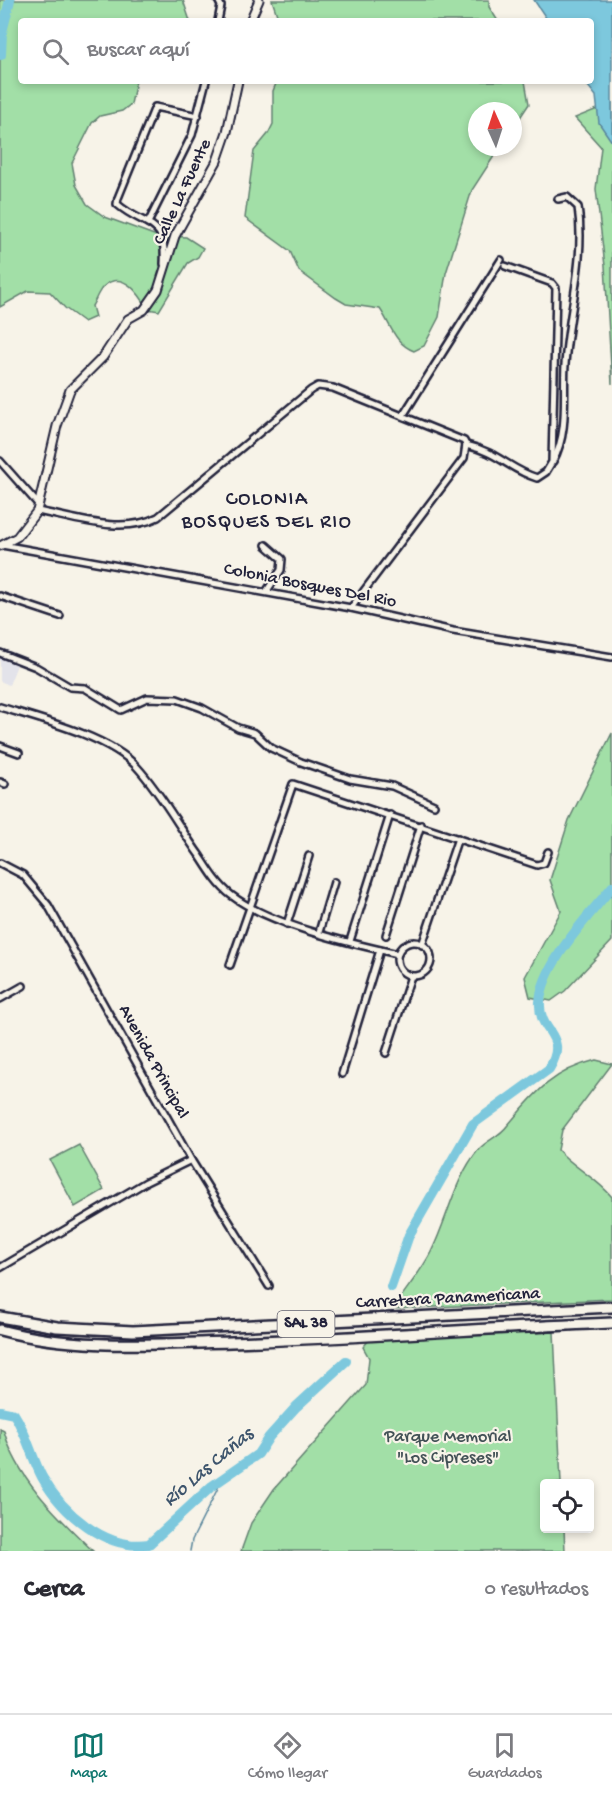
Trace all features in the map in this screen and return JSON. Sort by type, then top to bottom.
[{"type":"highway","name":"Carretera Panamericana","points":[[0,1317],[57,1327],[107,1331],[276,1325],[612,1307]]},
{"type":"highway","points":[[311,1323],[309,1332],[314,1339]]},
{"type":"highway","name":"Carretera Panamericana","points":[[0,1330],[46,1339],[115,1345],[276,1341],[612,1323]]},
{"type":"highway","points":[[276,1325],[279,1332],[276,1341]]},
{"type":"street","points":[[218,0],[221,6],[219,18]]},
{"type":"street","points":[[251,18],[259,0]]},
{"type":"street","points":[[148,223],[192,135],[205,84]]},
{"type":"street","name":"Calle La Fuente","points":[[1,545],[17,537],[38,508],[57,426],[70,390],[103,357],[128,319],[144,310],[163,278],[175,236],[217,160],[227,132],[237,84]]},
{"type":"street","points":[[163,278],[165,243],[156,227],[117,204],[155,107],[198,116]]},
{"type":"street","points":[[0,461],[38,508],[113,525],[145,524],[159,517],[318,386],[333,388],[404,414],[464,441],[466,445],[498,455],[523,474],[537,478],[546,472],[552,462],[563,425],[565,365],[579,236],[578,207],[567,197],[558,199]]},
{"type":"street","points":[[404,414],[501,260]]},
{"type":"street","points":[[505,266],[552,283],[556,288],[552,462]]},
{"type":"street","points":[[351,608],[464,458],[466,445]]},
{"type":"street","name":"Colonia Bosques Del Rio","points":[[1,545],[351,608],[453,631],[612,657]]},
{"type":"street","points":[[266,545],[282,559],[281,570],[266,592]]},
{"type":"street","points":[[0,596],[60,616]]},
{"type":"street","points":[[0,653],[36,667],[70,687],[85,688],[121,710],[147,698],[177,699],[202,708],[238,728],[255,733],[271,748],[301,762],[350,778],[392,786],[434,805]]},
{"type":"street","points":[[0,707],[65,728],[122,753],[142,773],[215,878],[229,893],[249,907],[287,924],[398,954]]},
{"type":"street","points":[[0,746],[19,753]]},
{"type":"street","points":[[230,964],[293,784],[537,865],[544,864],[548,852]]},
{"type":"street","points":[[350,941],[390,815]]},
{"type":"street","points":[[386,935],[421,825]]},
{"type":"street","points":[[422,945],[458,838]]},
{"type":"street","points":[[287,924],[309,856]]},
{"type":"street","name":"Avenida Principal","points":[[0,863],[24,875],[48,905],[191,1160],[269,1286]]},
{"type":"street","points":[[318,932],[334,882]]},
{"type":"street","points":[[408,943],[422,945],[429,953],[430,965],[422,974],[411,976],[401,970],[398,954],[408,943]]},
{"type":"street","points":[[342,1074],[380,950]]},
{"type":"street","points":[[386,1053],[411,976]]},
{"type":"street","points":[[0,999],[23,986]]},
{"type":"street","points":[[0,1268],[146,1182],[191,1160]]},
{"type":"shaded area","points":[[0,655],[19,660],[9,685],[0,681]]},
{"type":"green space","points":[[0,0],[183,0],[189,18],[18,18],[18,84],[135,84],[131,104],[122,111],[100,116],[92,123],[72,163],[76,185],[87,204],[105,217],[154,235],[186,237],[203,248],[198,257],[188,263],[159,311],[148,309],[136,291],[118,280],[102,288],[92,306],[95,317],[84,322],[65,308],[50,292],[28,291],[0,307]]},
{"type":"green space","points":[[272,0],[489,0],[489,7],[496,18],[278,18]]},
{"type":"green space","points":[[276,84],[526,84],[529,104],[522,114],[522,102],[468,102],[468,156],[494,156],[472,190],[446,273],[439,317],[424,346],[414,351],[407,348],[394,333],[380,309],[346,304],[336,298],[299,271],[290,251],[245,218],[254,151],[273,124],[273,91]]},
{"type":"green space","points":[[612,103],[612,384],[605,266],[596,189],[601,147],[575,118]]},
{"type":"green space","points":[[612,733],[612,941],[565,991],[551,1001],[530,997],[525,977],[561,911],[550,880],[569,820]]},
{"type":"green space","points":[[596,1060],[612,1064],[562,1130],[558,1150],[612,1197],[612,1299],[393,1309],[423,1267],[437,1239],[463,1173],[479,1149],[504,1129],[536,1094],[556,1077],[567,1070]]},
{"type":"green space","points":[[79,1145],[104,1190],[75,1207],[50,1160]]},
{"type":"green space","name":"Parque Memorial \"Los Cipreses\"","points":[[554,1332],[561,1479],[540,1479],[540,1533],[564,1533],[565,1551],[241,1551],[251,1523],[274,1489],[366,1385],[369,1358],[363,1347],[372,1337]]},
{"type":"green space","points":[[0,1429],[4,1431],[18,1465],[40,1496],[93,1551],[0,1551]]},
{"type":"water","points":[[534,0],[612,0],[612,142],[599,123],[596,96],[586,84],[594,84],[594,18],[546,18]]},
{"type":"waterway","points":[[1,55],[2,32],[10,0]]},
{"type":"waterway","name":"Río Las Cañas","points":[[391,1287],[409,1235],[473,1124],[549,1069],[555,1057],[556,1048],[555,1041],[541,1013],[540,1002],[543,987],[549,972],[568,941],[612,887]]},
{"type":"waterway","name":"Río Las Cañas","points":[[0,1411],[14,1414],[42,1477],[73,1515],[101,1535],[133,1545],[149,1544],[212,1486],[258,1454],[269,1437],[296,1407],[346,1361]]},
{"type":"waterway","points":[[190,1551],[192,1540],[223,1478]]},
{"type":"district","name":"COLONIA BOSQUES DEL RIO","points":[[267,512]]}]
